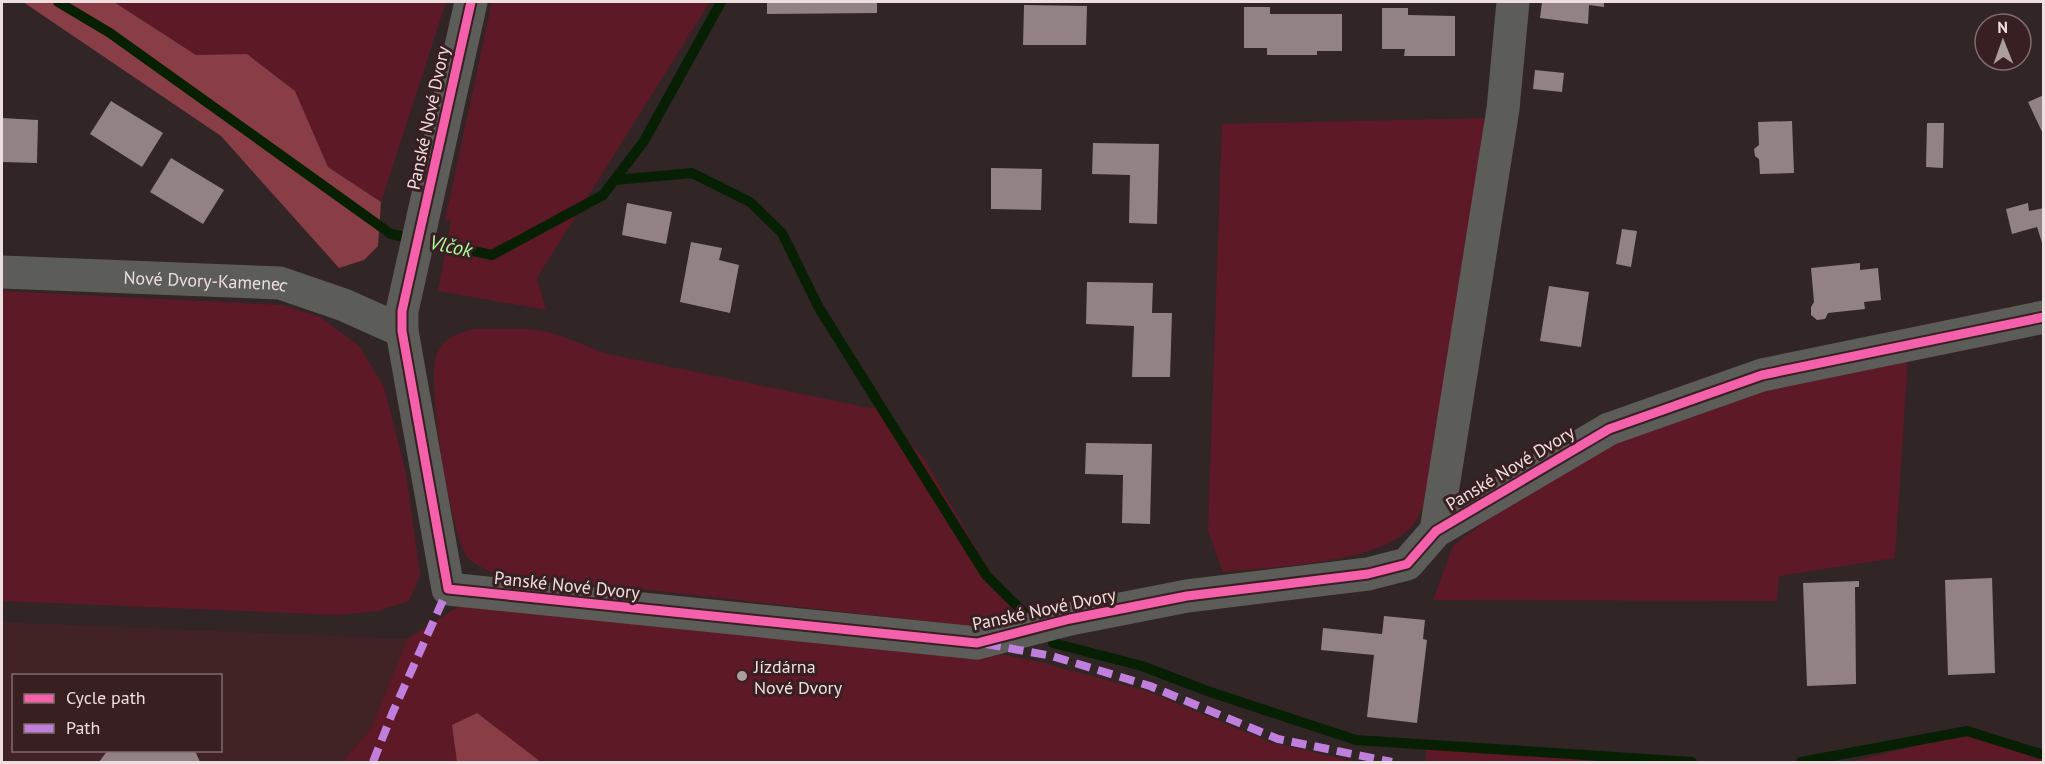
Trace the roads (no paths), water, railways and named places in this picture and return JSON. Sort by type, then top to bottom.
[{"type":"street","name":"Panské Nové Dvory","points":[[471,2],[402,311],[402,331],[448,589],[977,643],[1070,620],[1186,596],[1368,574],[1407,564],[1436,531],[1609,429],[1762,375],[2043,317]]},
{"type":"street","name":"Panské Nové Dvory","points":[[1436,531],[1503,109],[1513,2]]},
{"type":"street","name":"Nové Dvory-Kamenec","points":[[2,272],[280,283],[344,305],[402,331]]},
{"type":"waterway","name":"Vlčok","points":[[58,2],[110,33],[391,234],[492,255],[603,195],[644,141],[721,2]]},
{"type":"waterway","points":[[615,180],[692,173],[750,202],[782,233],[819,308],[986,575],[1033,622]]},
{"type":"waterway","points":[[1053,643],[1142,666],[1210,692],[1356,740],[1692,762]]},
{"type":"waterway","points":[[1801,762],[1967,731],[2044,755]]},
{"type":"place","name":"Jízdárna Nové Dvory","points":[[742,676]]}]
